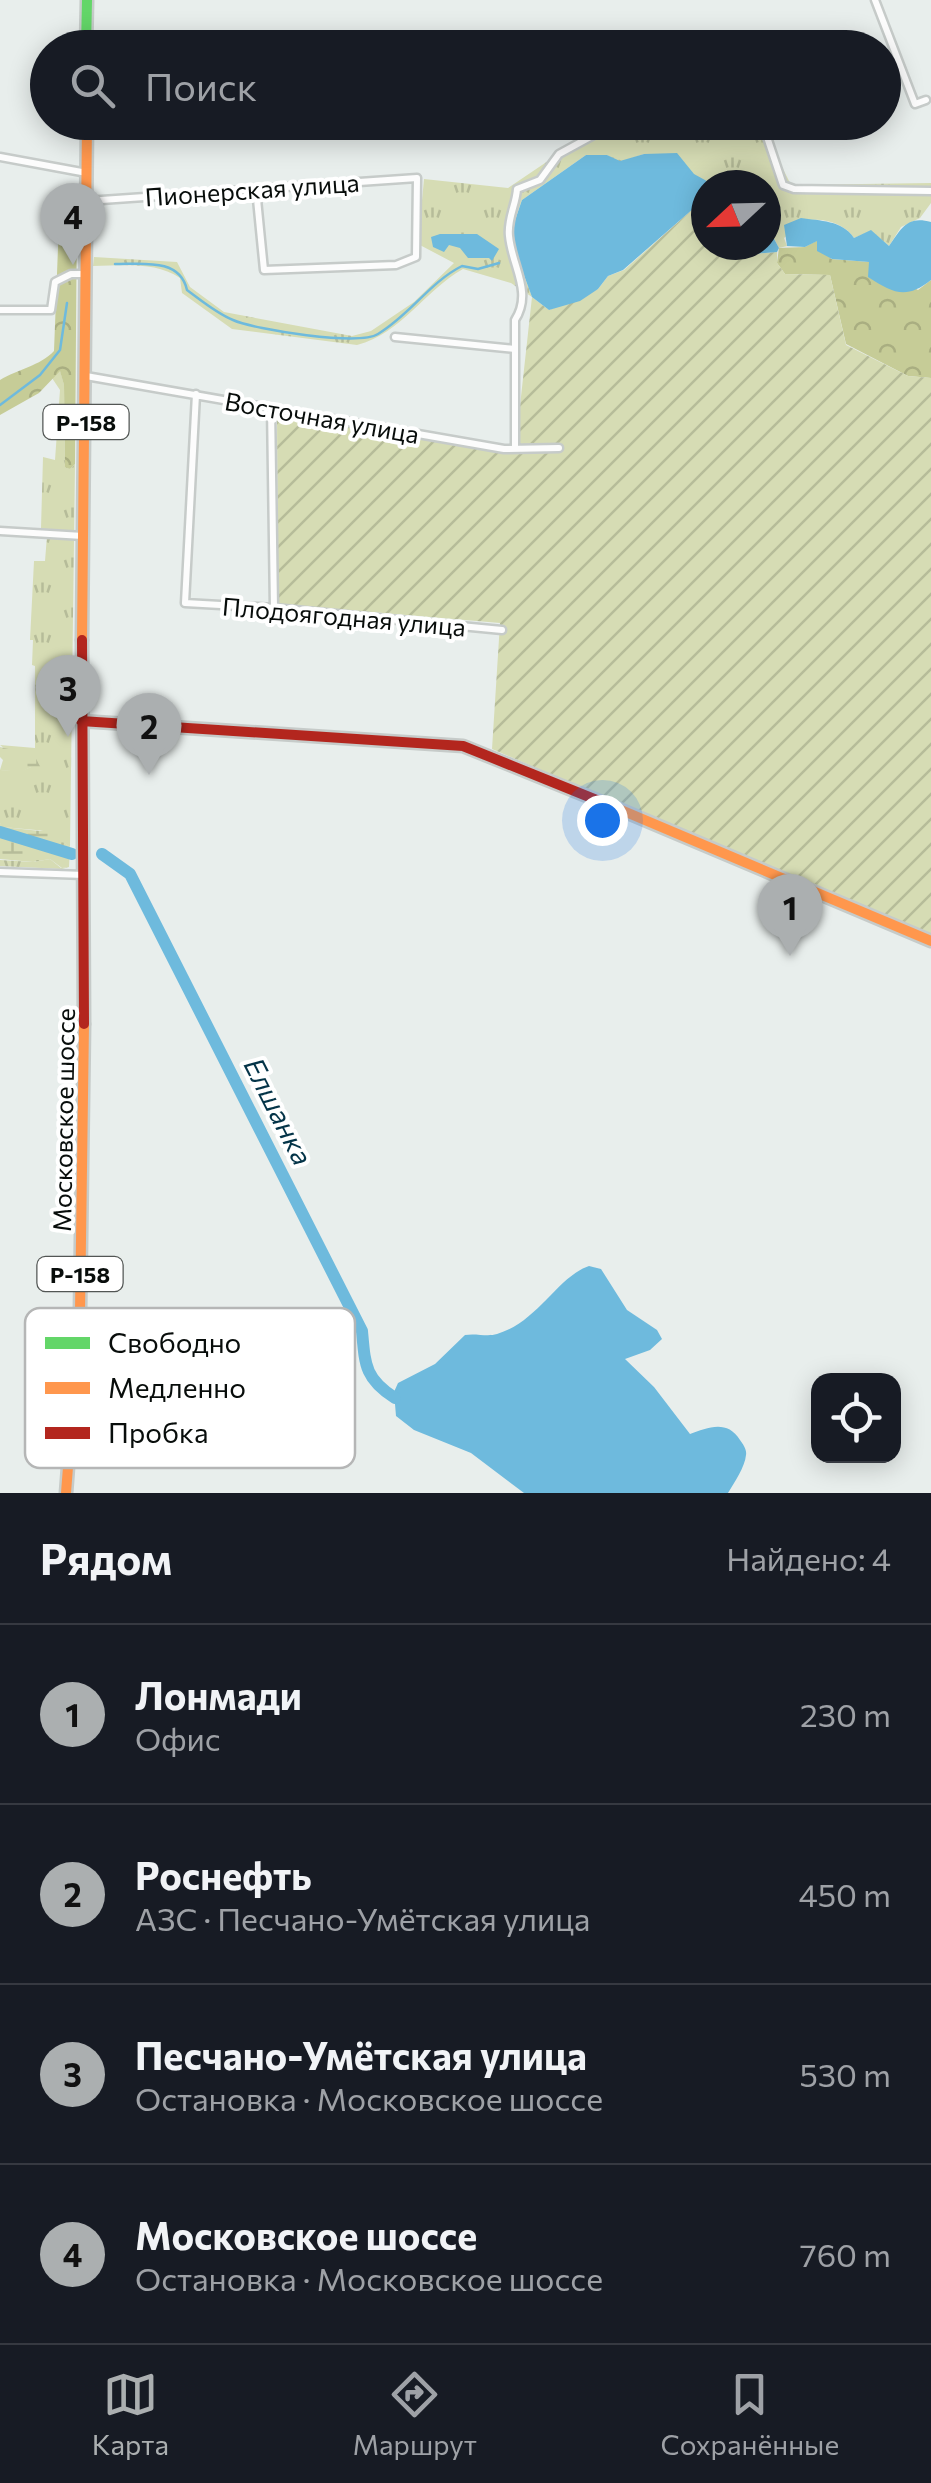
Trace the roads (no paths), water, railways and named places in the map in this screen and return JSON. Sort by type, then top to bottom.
[{"type":"main road","points":[[86,30],[87,0]]},
{"type":"main road","name":"Р-158","points":[[84,871],[87,140]]},
{"type":"main road","points":[[82,721],[463,746],[488,753],[931,941]]},
{"type":"main road","name":"Московское шоссе","points":[[78,1308],[85,1031],[84,871]]},
{"type":"main road","name":"Московское шоссе","points":[[66,1493],[68,1468]]},
{"type":"street","points":[[875,0],[887,30]]},
{"type":"street","points":[[901,68],[915,104],[926,100]]},
{"type":"street","points":[[515,449],[515,320],[523,308],[524,293],[508,233],[517,189],[540,180],[559,154],[585,140]]},
{"type":"street","points":[[768,140],[783,185],[794,190],[931,191]]},
{"type":"street","points":[[0,157],[87,173]]},
{"type":"street","name":"Пионерская улица","points":[[87,200],[417,178],[416,257],[396,265],[264,270],[256,189]]},
{"type":"street","points":[[0,310],[51,310],[56,282],[71,274],[87,274]]},
{"type":"street","points":[[396,338],[514,350]]},
{"type":"street","name":"Восточная улица","points":[[86,376],[515,449],[559,448]]},
{"type":"street","name":"Плодоягодная улица","points":[[196,394],[185,603],[502,630]]},
{"type":"street","points":[[271,407],[274,608]]},
{"type":"street","points":[[0,531],[84,536]]},
{"type":"street","points":[[0,872],[84,871]]},
{"type":"water","points":[[677,153],[691,170],[691,211],[623,270],[608,276],[598,289],[580,301],[549,310],[532,297],[518,259],[512,229],[522,200],[586,155],[607,155],[620,161],[644,154]]},
{"type":"water","points":[[801,218],[837,225],[854,238],[871,230],[889,246],[910,222],[931,222],[931,280],[914,290],[899,292],[868,277],[869,262],[832,259],[817,251],[817,241],[805,247],[787,246],[784,225]]},
{"type":"water","points":[[477,234],[499,249],[492,261],[468,258],[460,248],[449,245],[444,252],[433,247],[431,237]]},
{"type":"water","points":[[589,1266],[601,1269],[627,1310],[657,1330],[662,1339],[650,1350],[625,1359],[654,1387],[690,1434],[723,1427],[735,1433],[742,1443],[745,1460],[728,1493],[524,1493],[471,1453],[414,1430],[396,1416],[394,1392],[398,1383],[435,1364],[465,1335],[493,1335],[511,1328]]},
{"type":"waterway","points":[[115,264],[169,268],[177,272],[187,290],[227,317],[245,324],[350,338],[378,334],[462,266],[478,269],[499,263]]},
{"type":"waterway","points":[[0,405],[40,375],[60,350],[67,303]]},
{"type":"waterway","name":"Елшанка","points":[[0,832],[72,854]]},
{"type":"waterway","name":"Елшанка","points":[[102,854],[130,874],[350,1308]]},
{"type":"waterway","name":"Елшанка","points":[[355,1317],[362,1331],[368,1370],[395,1398]]},
{"type":"place","name":"Московское шоссе","points":[[73,265]]},
{"type":"place","name":"Песчано-Умётская улица","points":[[68,737]]},
{"type":"place","name":"Роснефть","points":[[149,775]]},
{"type":"place","name":"Лонмади","points":[[790,956]]}]
